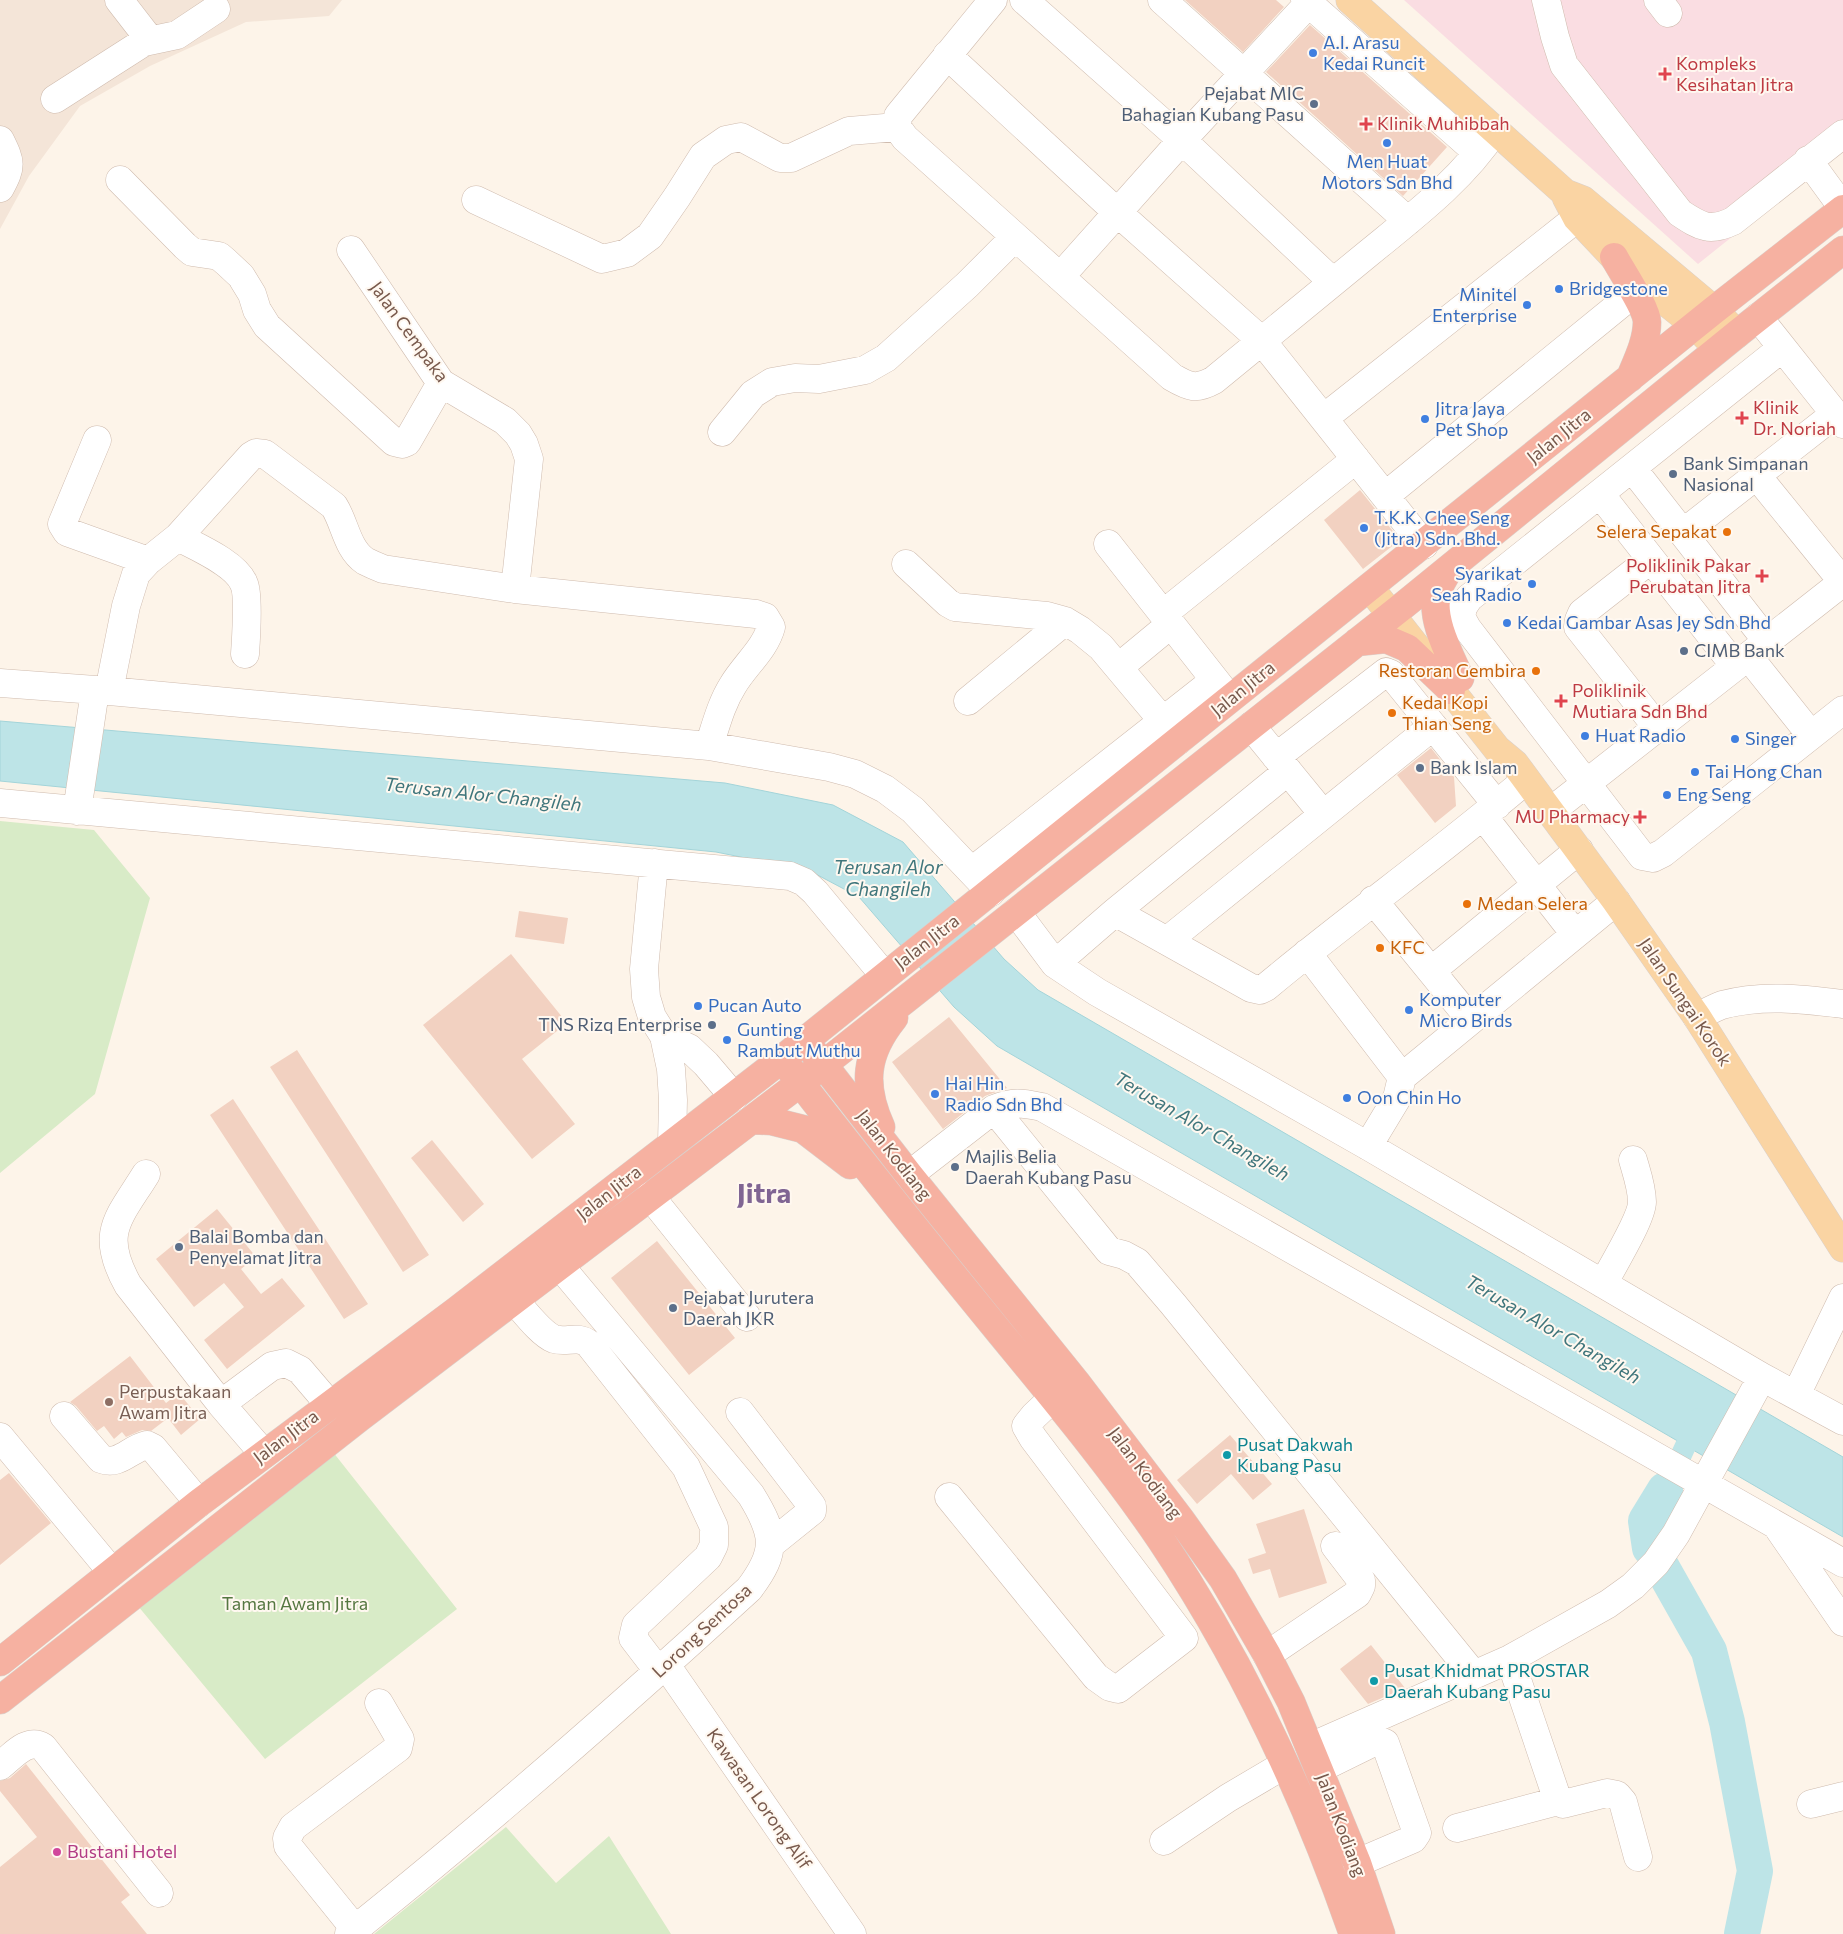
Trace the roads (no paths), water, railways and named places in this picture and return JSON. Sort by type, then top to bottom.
[{"type":"highway","name":"Jalan Jitra","points":[[0,1662],[199,1503],[329,1404],[487,1288],[782,1059],[987,894],[1171,730],[1223,690],[1376,583],[1843,208]]},
{"type":"highway","name":"Jalan Jitra","points":[[0,1700],[347,1428],[800,1083],[1398,610],[1728,341],[1843,250]]},
{"type":"highway","points":[[1614,257],[1647,321],[1639,355],[1629,379]]},
{"type":"highway","points":[[1449,569],[1437,594],[1436,614],[1456,684]]},
{"type":"highway","points":[[1357,642],[1386,640],[1407,648],[1456,684]]},
{"type":"highway","points":[[902,1166],[876,1116],[869,1094],[868,1073],[874,1048],[888,1026],[920,988]]},
{"type":"highway","name":"Jalan Kodiang","points":[[805,1040],[902,1166],[1076,1382],[1181,1520],[1223,1580],[1267,1655],[1291,1702],[1356,1863],[1381,1934]]},
{"type":"highway","name":"Jalan Kodiang","points":[[782,1059],[894,1204],[1110,1470],[1149,1524],[1210,1618],[1242,1676],[1312,1830],[1353,1934]]},
{"type":"highway","points":[[752,1120],[771,1121],[804,1129],[842,1158],[894,1204]]},
{"type":"highway","points":[[329,1404],[347,1428]]},
{"type":"main road","points":[[1350,0],[1565,193],[1583,200],[1728,341]]},
{"type":"main road","points":[[1565,193],[1577,218],[1626,270],[1705,318]]},
{"type":"main road","name":"Jalan Sungai Korok","points":[[1376,583],[1456,684],[1497,749],[1521,772],[1616,901],[1697,1017],[1843,1248]]},
{"type":"street","points":[[119,0],[150,40]]},
{"type":"street","points":[[993,0],[898,116],[897,127],[905,138],[1172,377],[1188,386],[1202,387],[1214,380],[1408,221],[1478,153],[1494,130]]},
{"type":"street","points":[[1024,0],[1182,140],[1333,282]]},
{"type":"street","points":[[1162,0],[1408,221]]},
{"type":"street","points":[[1546,0],[1564,65],[1680,213],[1696,224],[1708,228],[1720,227],[1733,221],[1843,134]]},
{"type":"street","points":[[1060,277],[1182,140],[1245,74],[1307,2],[1478,153]]},
{"type":"street","points":[[55,99],[150,40],[178,34],[216,9]]},
{"type":"street","points":[[947,55],[1118,213],[1262,341],[1424,544]]},
{"type":"street","points":[[476,200],[602,259],[627,253],[650,236],[703,156],[726,140],[742,137],[780,158],[791,158],[849,131],[897,127]]},
{"type":"street","points":[[0,140],[9,157],[10,164],[9,172],[0,188]]},
{"type":"street","points":[[1808,160],[1843,208]]},
{"type":"street","points":[[120,180],[184,246],[192,252],[219,256],[241,276],[267,326],[394,442],[402,444],[407,442],[441,383]]},
{"type":"street","points":[[1324,418],[1577,218]]},
{"type":"street","points":[[722,432],[753,394],[772,382],[794,378],[819,379],[865,370],[886,358],[967,286],[1015,236]]},
{"type":"street","name":"Jalan Cempaka","points":[[351,250],[441,383],[504,421],[518,434],[524,444],[529,459],[515,589]]},
{"type":"street","points":[[1385,496],[1634,293]]},
{"type":"street","points":[[1683,533],[1757,476],[1839,419],[1758,317]]},
{"type":"street","points":[[1782,348],[1469,598],[1463,607],[1461,617],[1467,628],[1584,783],[1642,856],[1653,858],[1663,853],[1843,710]]},
{"type":"street","points":[[97,440],[62,524],[67,532],[148,561]]},
{"type":"street","points":[[78,802],[99,699],[136,574],[148,561],[178,537],[251,456],[256,453],[265,454],[334,506],[352,546],[364,560],[383,570],[515,589],[756,614],[765,617],[771,626],[768,637],[734,683],[723,702],[709,746]]},
{"type":"street","points":[[1118,667],[1167,619],[1356,459]]},
{"type":"street","points":[[1632,468],[1683,533],[1750,654],[1811,736]]},
{"type":"street","points":[[1551,811],[1584,783],[1843,582],[1757,476]]},
{"type":"street","points":[[1600,494],[1651,559],[1750,654]]},
{"type":"street","points":[[178,537],[218,558],[237,573],[245,584],[246,654]]},
{"type":"street","points":[[1108,544],[1223,690]]},
{"type":"street","points":[[1651,559],[1582,613],[1578,627],[1657,727]]},
{"type":"street","points":[[906,564],[954,607],[1046,616],[1065,621],[1080,630],[1101,647],[1171,730],[972,871]]},
{"type":"street","points":[[968,701],[1065,621]]},
{"type":"street","points":[[1055,964],[1386,672],[1391,674],[1433,726],[1490,811],[1536,887],[1575,934]]},
{"type":"street","points":[[0,683],[99,699],[709,746],[829,767],[855,774],[885,789],[914,810],[972,871],[987,894]]},
{"type":"street","points":[[1251,726],[1323,814]]},
{"type":"street","points":[[1168,940],[1433,726]]},
{"type":"street","points":[[1115,912],[1251,988],[1260,990],[1373,900],[1490,811],[1521,772]]},
{"type":"street","points":[[0,804],[78,802],[237,827],[790,876],[804,882],[894,968]]},
{"type":"street","points":[[1432,971],[1579,850]]},
{"type":"street","points":[[654,863],[644,968],[646,997],[652,1017],[664,1036],[671,1069],[673,1100],[672,1143]]},
{"type":"street","points":[[1373,900],[1471,1020]]},
{"type":"street","points":[[1368,1146],[1397,1098],[1402,1077],[1616,901]]},
{"type":"street","points":[[1010,917],[1055,964],[1097,992],[1368,1146],[1603,1284],[1757,1385],[1796,1395],[1843,1421]]},
{"type":"street","points":[[1307,953],[1402,1077]]},
{"type":"street","points":[[1697,1017],[1721,1006],[1760,998],[1786,998],[1843,1004]]},
{"type":"street","points":[[664,1036],[689,1048],[734,1096]]},
{"type":"street","points":[[902,1166],[994,1109],[1021,1102],[1042,1107],[1656,1456],[1700,1475],[1773,1522],[1843,1563]]},
{"type":"street","points":[[994,1109],[1109,1251],[1124,1255],[1137,1262],[1173,1304],[1474,1675]]},
{"type":"street","points":[[1603,1284],[1638,1216],[1642,1204],[1633,1160]]},
{"type":"street","points":[[146,1174],[114,1227],[112,1246],[118,1267],[128,1285],[221,1404],[264,1454]]},
{"type":"street","points":[[650,1196],[747,1317]]},
{"type":"street","points":[[560,1266],[750,1495],[764,1516],[771,1544],[812,1511],[812,1506],[740,1412]]},
{"type":"street","points":[[1796,1395],[1843,1298]]},
{"type":"street","name":"Kawasan Lorong Alif","points":[[514,1300],[541,1330],[554,1339],[582,1340],[589,1344],[686,1467],[714,1528],[714,1545],[708,1557],[636,1625],[633,1638],[663,1668],[852,1934]]},
{"type":"street","points":[[221,1404],[272,1366],[286,1363],[300,1370],[329,1404]]},
{"type":"street","points":[[1315,1758],[1474,1675],[1510,1660],[1608,1604],[1634,1586],[1656,1563],[1676,1534],[1700,1475],[1757,1385]]},
{"type":"street","points":[[1053,1398],[1026,1426],[1033,1438],[1184,1638]]},
{"type":"street","points":[[64,1416],[100,1459],[115,1462],[139,1447],[147,1445],[153,1448],[199,1503]]},
{"type":"street","points":[[0,1437],[112,1572]]},
{"type":"street","points":[[948,1497],[1096,1677],[1110,1688],[1118,1689],[1210,1618]]},
{"type":"street","points":[[1773,1522],[1843,1622]]},
{"type":"street","name":"Lorong Sentosa","points":[[352,1932],[446,1856],[663,1668],[749,1589],[761,1574],[771,1544]]},
{"type":"street","points":[[1267,1655],[1357,1594],[1361,1586],[1361,1580],[1335,1546]]},
{"type":"street","points":[[1510,1660],[1558,1801]]},
{"type":"street","points":[[352,1932],[288,1846],[287,1838],[293,1827],[398,1748],[400,1739],[379,1703]]},
{"type":"street","points":[[1315,1758],[1378,1740],[1385,1743],[1417,1833],[1414,1839],[1356,1863]]},
{"type":"street","points":[[0,1766],[29,1743],[37,1743],[43,1747],[159,1894]]},
{"type":"street","points":[[1164,1841],[1228,1798],[1284,1765]]},
{"type":"street","points":[[1456,1828],[1558,1801],[1564,1804],[1607,1793],[1617,1794],[1623,1802],[1638,1857]]},
{"type":"street","points":[[1812,1804],[1843,1796]]},
{"type":"water","name":"Terusan Alor Changileh","points":[[0,721],[725,783],[833,805],[903,842],[1004,959],[1038,990],[1843,1457],[1843,1537],[997,1046],[954,1007],[859,897],[810,871],[716,852],[0,781]]},
{"type":"waterway","points":[[1665,1490],[1698,1419]]},
{"type":"waterway","points":[[1650,1548],[1646,1521],[1665,1490]]},
{"type":"waterway","points":[[1661,1566],[1709,1651],[1727,1722],[1755,1871],[1742,1934]]},
{"type":"place","name":"A.I. Arasu Kedai Runcit","points":[[1313,53]]},
{"type":"place","name":"Kompleks Kesihatan Jitra","points":[[1665,74]]},
{"type":"place","name":"Pejabat MIC Bahagian Kubang Pasu","points":[[1314,104]]},
{"type":"place","name":"Klinik Muhibbah","points":[[1366,124]]},
{"type":"place","name":"Men Huat Motors Sdn Bhd","points":[[1387,143]]},
{"type":"place","name":"Bridgestone","points":[[1559,289]]},
{"type":"place","name":"Minitel Enterprise","points":[[1527,305]]},
{"type":"place","name":"Klinik Dr. Noriah","points":[[1742,418]]},
{"type":"place","name":"Jitra Jaya Pet Shop","points":[[1425,419]]},
{"type":"place","name":"Bank Simpanan Nasional","points":[[1673,474]]},
{"type":"place","name":"T.K.K. Chee Seng (Jitra) Sdn. Bhd.","points":[[1364,528]]},
{"type":"place","name":"Selera Sepakat","points":[[1727,532]]},
{"type":"place","name":"Poliklinik Pakar Perubatan Jitra","points":[[1762,576]]},
{"type":"place","name":"Syarikat Seah Radio","points":[[1532,584]]},
{"type":"place","name":"Kedai Gambar Asas Jey Sdn Bhd","points":[[1507,623]]},
{"type":"place","name":"CIMB Bank","points":[[1684,651]]},
{"type":"place","name":"Restoran Gembira","points":[[1536,671]]},
{"type":"place","name":"Poliklinik Mutiara Sdn Bhd","points":[[1561,701]]},
{"type":"place","name":"Kedai Kopi Thian Seng","points":[[1392,713]]},
{"type":"place","name":"Huat Radio","points":[[1585,736]]},
{"type":"place","name":"Singer","points":[[1735,739]]},
{"type":"place","name":"Bank Islam","points":[[1420,768]]},
{"type":"place","name":"Tai Hong Chan","points":[[1695,772]]},
{"type":"place","name":"Eng Seng","points":[[1667,795]]},
{"type":"place","name":"MU Pharmacy","points":[[1640,817]]},
{"type":"place","name":"Medan Selera","points":[[1467,904]]},
{"type":"place","name":"KFC","points":[[1380,948]]},
{"type":"place","name":"Pucan Auto","points":[[698,1006]]},
{"type":"place","name":"Komputer Micro Birds","points":[[1409,1010]]},
{"type":"place","name":"TNS Rizq Enterprise","points":[[712,1025]]},
{"type":"place","name":"Gunting Rambut Muthu","points":[[727,1040]]},
{"type":"place","name":"Hai Hin Radio Sdn Bhd","points":[[935,1094]]},
{"type":"place","name":"Oon Chin Ho","points":[[1347,1098]]},
{"type":"place","name":"Majlis Belia Daerah Kubang Pasu","points":[[955,1167]]},
{"type":"place","name":"Balai Bomba dan Penyelamat Jitra","points":[[179,1247]]},
{"type":"place","name":"Pejabat Jurutera Daerah JKR","points":[[673,1308]]},
{"type":"place","name":"Perpustakaan Awam Jitra","points":[[109,1402]]},
{"type":"place","name":"Pusat Dakwah Kubang Pasu","points":[[1227,1455]]},
{"type":"place","name":"Pusat Khidmat PROSTAR Daerah Kubang Pasu","points":[[1374,1681]]},
{"type":"place","name":"Bustani Hotel","points":[[57,1852]]},
{"type":"district","name":"Jitra","points":[[764,1193]]},
{"type":"park label","name":"Taman Awam Jitra","points":[[295,1604]]}]
